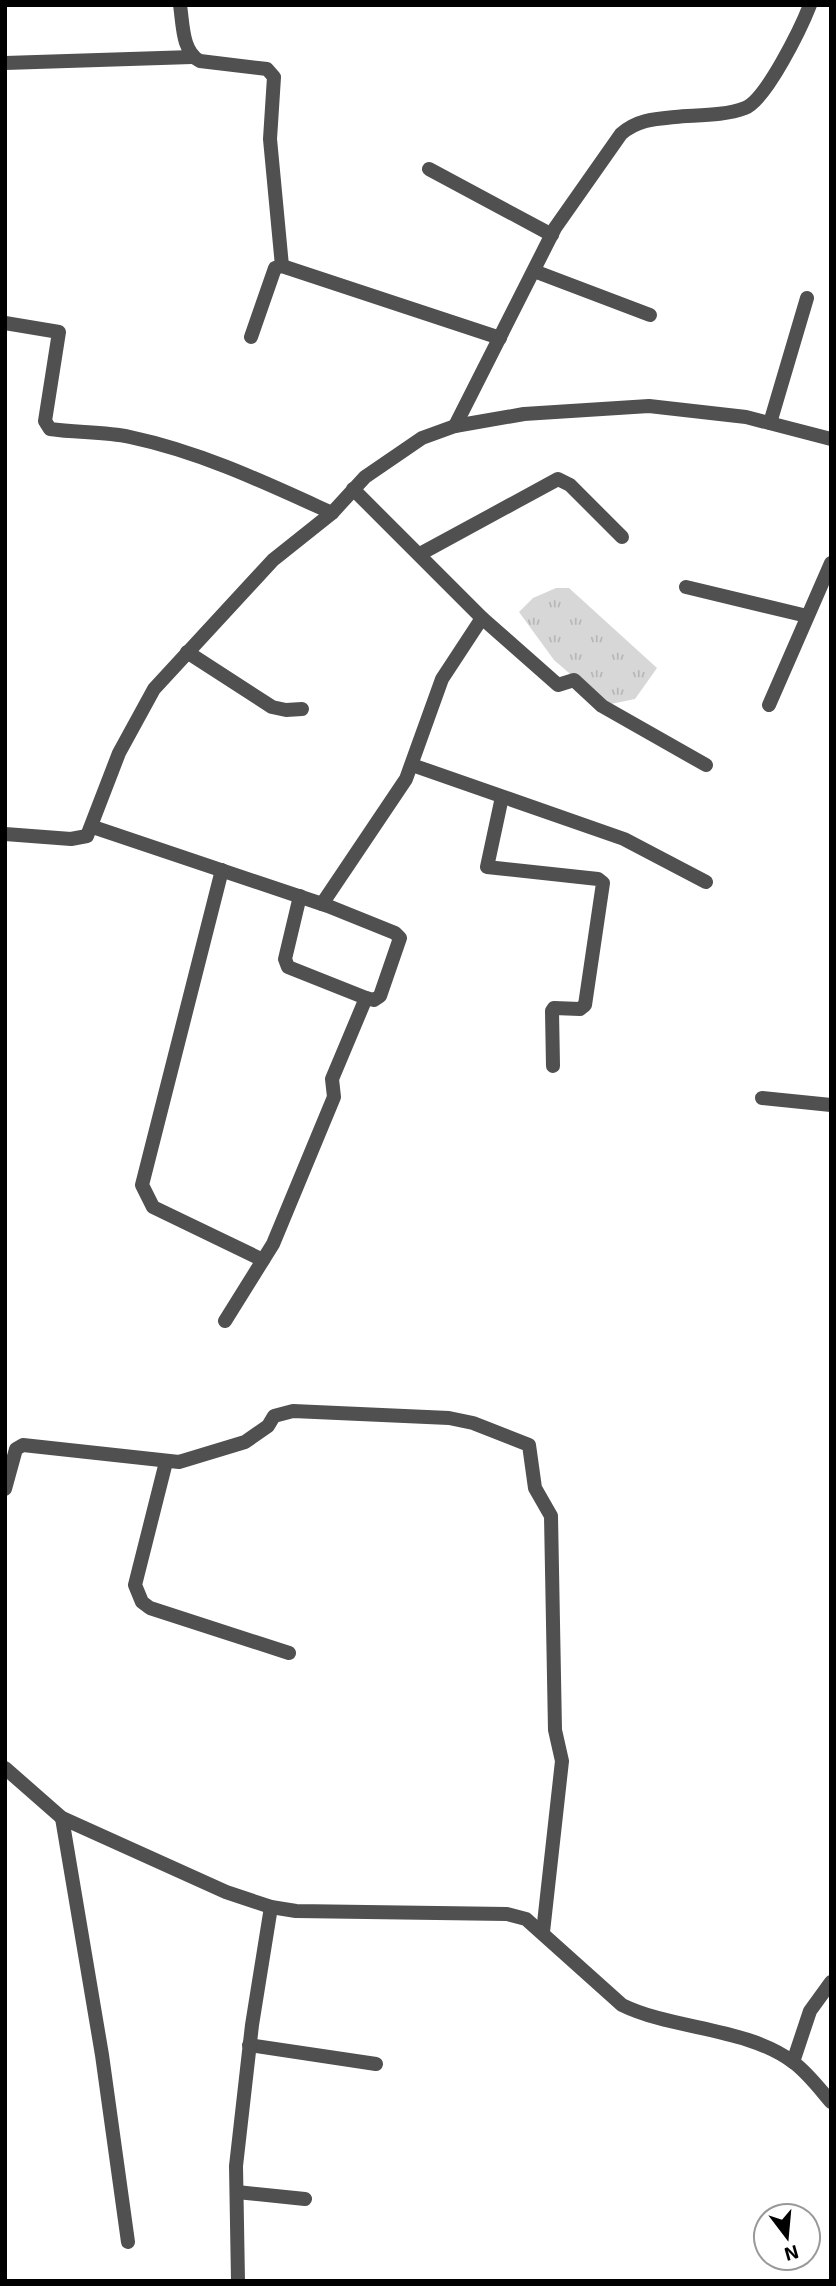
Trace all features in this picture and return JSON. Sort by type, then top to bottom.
[{"type":"street","points":[[180,5],[188,50],[192,57]]},
{"type":"street","points":[[454,426],[552,235],[621,134],[632,125],[649,120],[732,111],[755,102],[765,89],[810,5]]},
{"type":"street","points":[[5,63],[192,57],[272,72],[270,139],[282,266]]},
{"type":"street","points":[[429,169],[552,235]]},
{"type":"street","points":[[251,337],[275,268],[282,266],[500,338]]},
{"type":"street","points":[[534,271],[650,315]]},
{"type":"street","points":[[770,423],[807,298]]},
{"type":"street","points":[[5,323],[59,332],[45,421],[50,429],[128,436],[177,449],[260,480],[332,513]]},
{"type":"street","points":[[5,834],[71,839],[87,836],[93,827],[119,753],[155,689],[273,560],[332,513],[354,489],[422,438],[454,426],[524,414],[649,406],[746,417],[831,439]]},
{"type":"street","points":[[420,554],[558,480],[570,485],[622,537]]},
{"type":"street","points":[[354,489],[482,618],[558,685],[574,680],[601,706],[706,765]]},
{"type":"street","points":[[769,705],[831,564]]},
{"type":"street","points":[[686,587],[807,615]]},
{"type":"street","points":[[322,904],[400,789],[412,765],[442,679],[482,618]]},
{"type":"street","points":[[187,652],[272,706],[286,710],[302,709]]},
{"type":"street","points":[[412,765],[624,839],[706,882]]},
{"type":"street","points":[[502,797],[486,859],[487,867],[598,879],[603,883],[585,1005],[580,1009],[554,1008],[552,1011],[553,1066]]},
{"type":"street","points":[[93,827],[300,896],[398,935],[399,943],[380,996],[374,1000],[366,998],[288,967],[285,959],[300,896]]},
{"type":"street","points":[[222,870],[142,1185],[153,1207],[264,1259]]},
{"type":"street","points":[[225,1321],[264,1259],[334,1097],[332,1079],[366,998]]},
{"type":"street","points":[[762,1098],[831,1105]]},
{"type":"street","points":[[5,1489],[16,1449],[23,1445],[166,1462],[193,1459],[245,1442],[268,1426],[274,1416],[293,1411],[449,1419],[473,1423],[529,1445],[535,1488],[551,1516],[555,1730],[562,1761],[543,1932]]},
{"type":"street","points":[[166,1462],[135,1585],[142,1602],[150,1608],[289,1653]]},
{"type":"street","points":[[5,1768],[62,1818],[226,1892],[271,1907],[296,1911],[507,1914],[526,1919],[622,2005],[637,2013],[720,2032],[793,2062],[831,2102]]},
{"type":"street","points":[[62,1818],[103,2055],[128,2242]]},
{"type":"street","points":[[238,2281],[237,2192],[249,2045],[271,1907]]},
{"type":"street","points":[[793,2062],[810,2011],[831,1982]]},
{"type":"street","points":[[249,2045],[376,2064]]},
{"type":"street","points":[[237,2192],[305,2199]]},
{"type":"green space","points":[[556,588],[569,588],[657,668],[635,699],[606,705],[554,660],[519,612],[533,598]]}]
